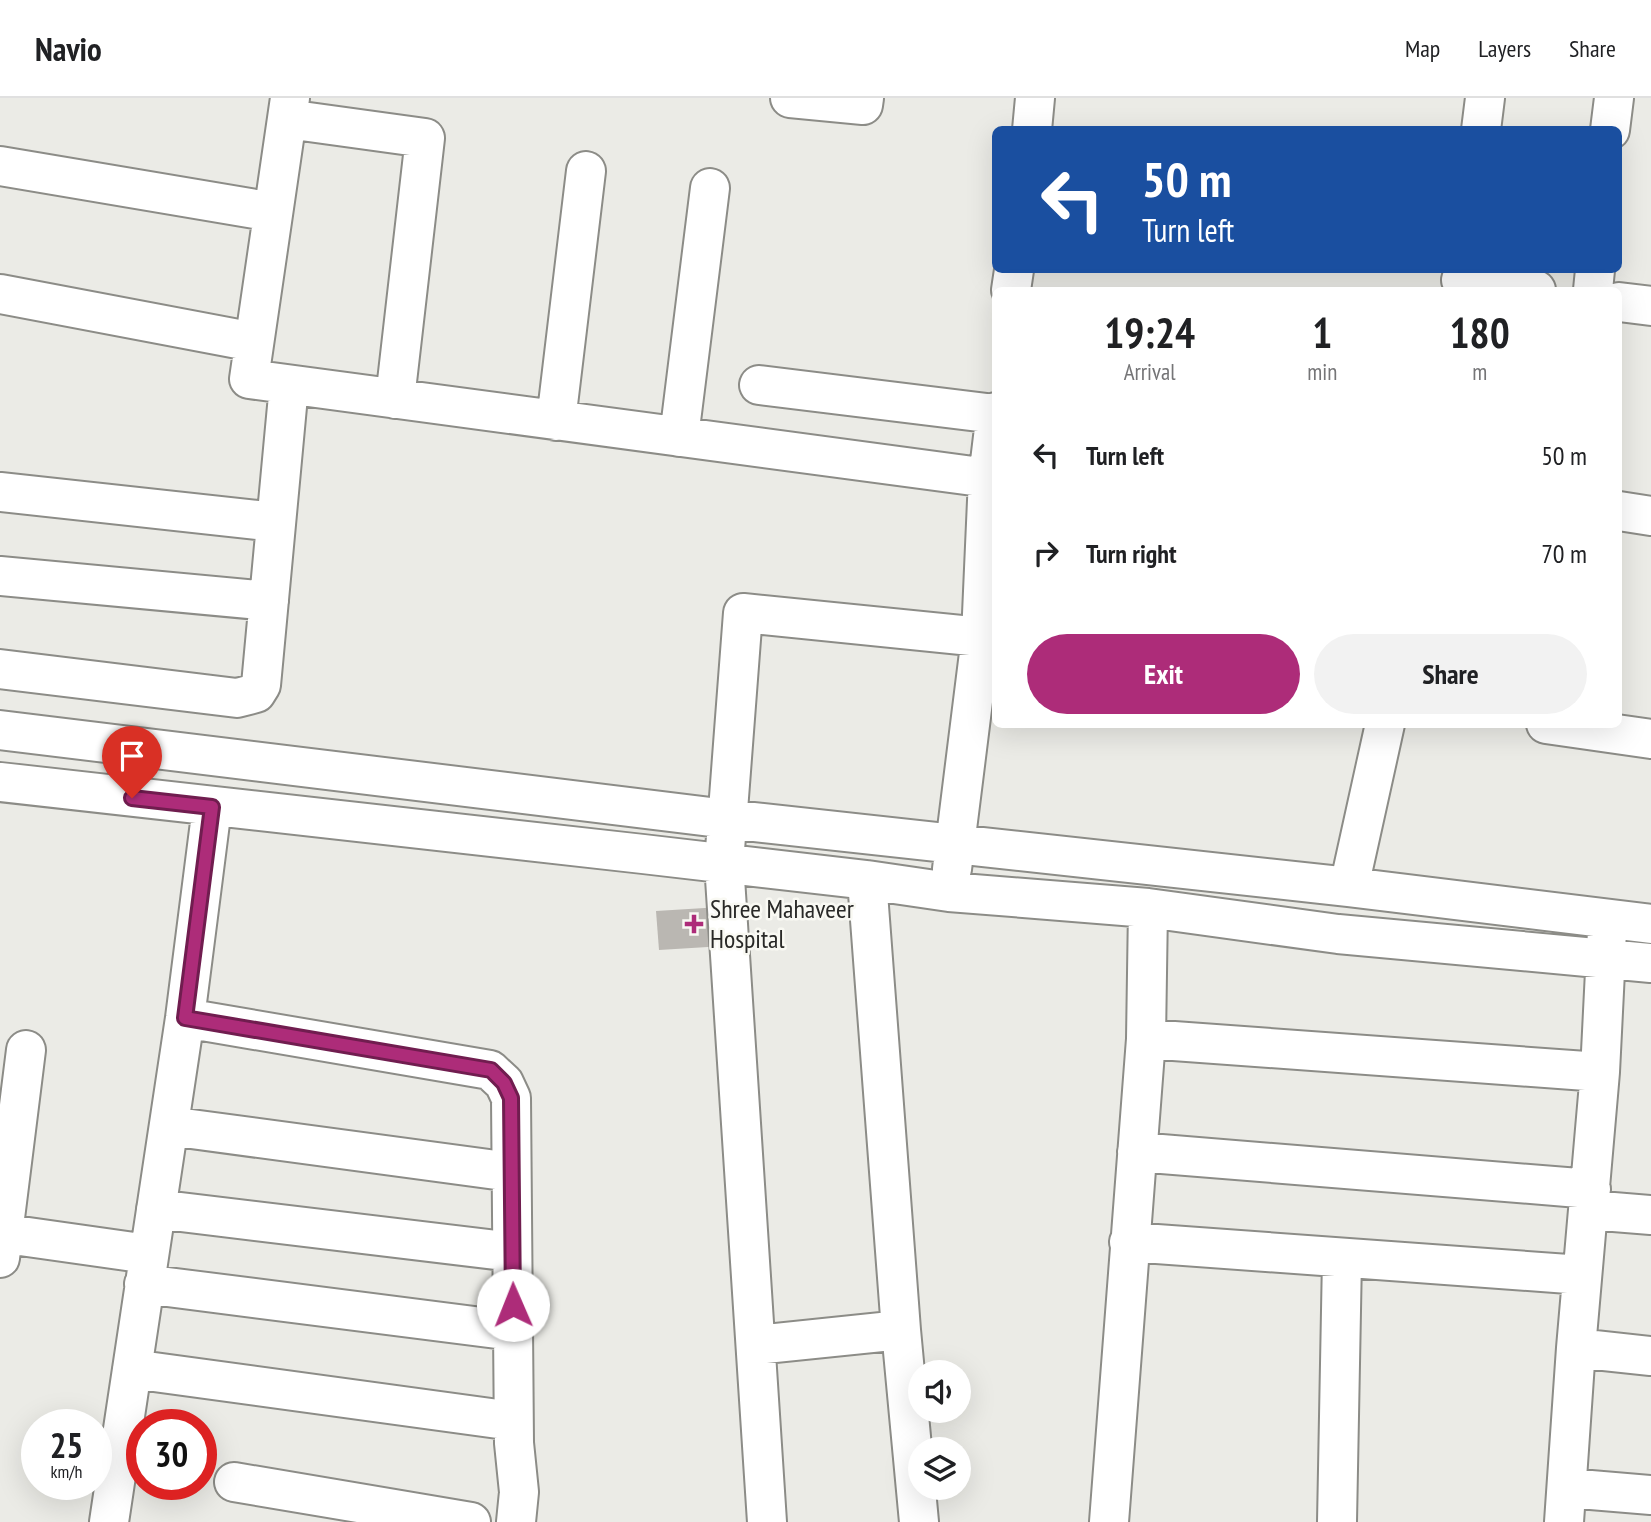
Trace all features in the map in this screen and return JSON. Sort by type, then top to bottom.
[{"type":"street","points":[[790,98],[863,105],[864,98]]},
{"type":"street","points":[[1032,126],[1035,98]]},
{"type":"street","points":[[1482,126],[1485,98]]},
{"type":"street","points":[[1610,126],[1614,98]]},
{"type":"street","points":[[395,399],[425,138],[288,109],[249,379],[289,385],[679,437],[991,464],[981,637],[949,892]]},
{"type":"street","points":[[0,166],[273,212]]},
{"type":"street","points":[[556,421],[586,171]]},
{"type":"street","points":[[679,437],[710,188]]},
{"type":"street","points":[[1461,280],[1514,287]]},
{"type":"street","points":[[0,294],[254,342]]},
{"type":"street","points":[[1622,302],[1651,306]]},
{"type":"street","points":[[0,669],[237,698],[256,693],[261,685],[289,385]]},
{"type":"street","points":[[759,385],[992,413]]},
{"type":"street","points":[[0,492],[276,522]]},
{"type":"street","points":[[1622,511],[1651,516]]},
{"type":"street","points":[[0,576],[269,601]]},
{"type":"street","points":[[767,1522],[724,863],[743,613],[981,637]]},
{"type":"street","points":[[1349,887],[1383,728]]},
{"type":"street","points":[[1574,728],[1651,739]]},
{"type":"street","points":[[0,730],[727,820],[1349,887],[1651,924]]},
{"type":"street","points":[[0,782],[724,863],[949,892],[1148,908],[1338,934],[1651,963]]},
{"type":"street","points":[[109,1522],[185,1018],[212,807]]},
{"type":"street","points":[[867,880],[901,1330],[919,1522]]},
{"type":"street","points":[[1109,1522],[1146,1039],[1148,908]]},
{"type":"street","points":[[1608,919],[1600,1072],[1576,1349],[1566,1505],[1651,1495]]},
{"type":"street","points":[[185,1018],[491,1070],[504,1083],[511,1098],[513,1421],[519,1492],[516,1522]]},
{"type":"street","points":[[1146,1039],[1600,1072]]},
{"type":"street","points":[[26,1050],[1,1241],[146,1269],[513,1331]]},
{"type":"street","points":[[169,1126],[511,1172]]},
{"type":"street","points":[[1137,1152],[1590,1199],[1651,1215]]},
{"type":"street","points":[[156,1209],[512,1252]]},
{"type":"street","points":[[1129,1242],[1582,1275]]},
{"type":"street","points":[[1337,1522],[1342,1258]]},
{"type":"street","points":[[756,1345],[901,1330]]},
{"type":"street","points":[[1576,1349],[1651,1356]]},
{"type":"street","points":[[132,1369],[513,1421]]},
{"type":"street","points":[[234,1482],[471,1522]]},
{"type":"building","points":[[721,907],[724,946],[659,950],[656,911]]},
{"type":"place","name":"Shree Mahaveer Hospital","points":[[694,924]]},
{"type":"route","points":[[132,798],[212,807],[185,1018],[491,1070],[504,1083],[511,1098],[513,1305]]}]
